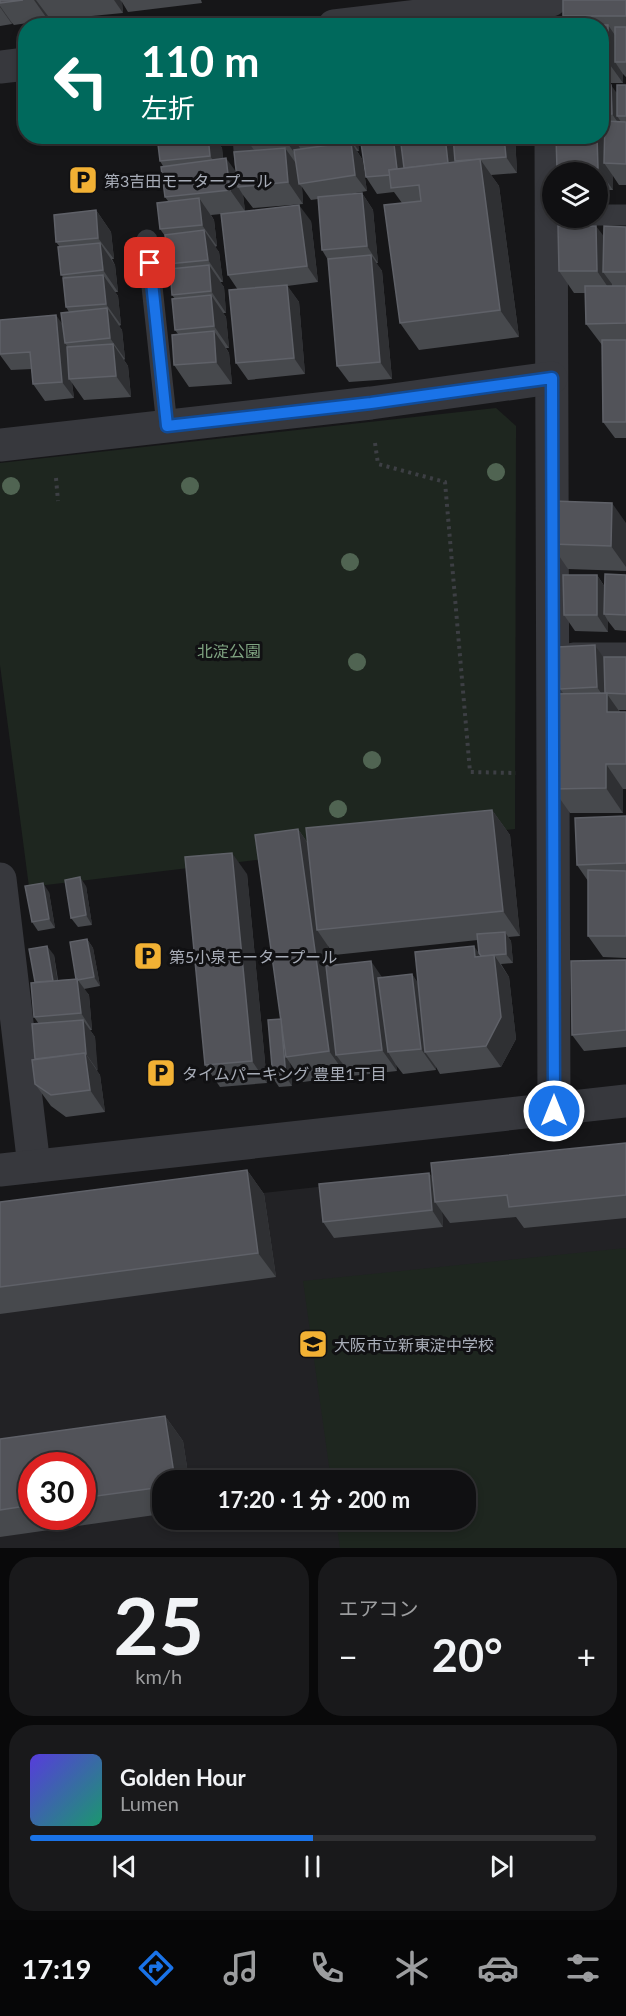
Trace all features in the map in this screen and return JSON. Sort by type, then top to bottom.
[{"type":"street","points":[[354,18],[374,10],[551,0],[551,18]]},
{"type":"street","points":[[0,67],[18,65]]},
{"type":"street","points":[[551,144],[551,162]]},
{"type":"street","points":[[551,228],[554,1111]]},
{"type":"street","points":[[0,446],[371,403],[552,378]]},
{"type":"street","points":[[0,879],[34,1166]]},
{"type":"street","points":[[0,1170],[554,1111],[626,1101]]},
{"type":"lane","points":[[244,144],[245,165]]},
{"type":"lane","points":[[608,215],[626,214]]},
{"type":"lane","points":[[147,240],[167,426]]},
{"type":"lane","points":[[552,654],[626,652]]},
{"type":"path","points":[[371,403],[378,464],[445,482],[470,772],[553,774]]},
{"type":"shaded area","name":"大阪市立新東淀中学校","points":[[626,1153],[626,1548],[0,1548],[0,1222]]},
{"type":"green space","name":"北淀公園","points":[[496,408],[516,426],[515,829],[29,887],[0,665],[0,463]]},
{"type":"green space","points":[[626,1248],[626,1548],[340,1548],[337,1530],[476,1530],[476,1470],[330,1470],[303,1281]]},
{"type":"building","points":[[0,0],[23,0],[0,3]]},
{"type":"building","points":[[563,0],[626,0],[626,16],[563,16]]},
{"type":"building","points":[[615,27],[626,27],[626,62],[615,62]]},
{"type":"building","points":[[609,85],[611,85],[612,114],[609,114]]},
{"type":"building","points":[[617,85],[626,85],[626,116],[617,116]]},
{"type":"building","points":[[609,121],[626,122],[626,164],[604,162],[604,144],[609,144]]},
{"type":"building","points":[[158,144],[209,144],[210,156],[160,161]]},
{"type":"building","points":[[351,144],[355,175],[299,184],[294,150]]},
{"type":"building","points":[[361,144],[394,144],[397,169],[389,170],[390,175],[366,177]]},
{"type":"building","points":[[401,144],[446,144],[448,163],[404,168]]},
{"type":"building","points":[[454,144],[505,144],[506,157],[455,161]]},
{"type":"building","points":[[556,144],[597,144],[598,162],[557,162]]},
{"type":"building","points":[[285,148],[288,182],[238,187],[234,152]]},
{"type":"building","points":[[226,158],[230,190],[165,197],[161,167]]},
{"type":"building","points":[[480,159],[500,310],[400,323],[384,205],[421,201],[419,185],[391,188],[389,170]]},
{"type":"building","points":[[362,193],[367,246],[322,250],[318,197]]},
{"type":"building","points":[[199,198],[202,225],[160,229],[157,203]]},
{"type":"building","points":[[299,205],[307,266],[228,275],[221,214]]},
{"type":"building","points":[[96,210],[98,238],[56,242],[54,215]]},
{"type":"building","points":[[626,227],[626,272],[603,272],[604,228]]},
{"type":"building","points":[[558,228],[596,228],[597,271],[559,271]]},
{"type":"building","points":[[204,230],[208,260],[168,264],[165,235]]},
{"type":"building","points":[[100,243],[103,270],[61,275],[58,247]]},
{"type":"building","points":[[371,255],[380,362],[337,366],[328,259]]},
{"type":"building","points":[[209,265],[211,291],[172,295],[170,269]]},
{"type":"building","points":[[103,275],[106,304],[66,307],[63,278]]},
{"type":"building","points":[[287,285],[294,358],[236,363],[229,290]]},
{"type":"building","points":[[585,286],[626,286],[626,323],[586,324]]},
{"type":"building","points":[[211,295],[214,326],[175,330],[172,299]]},
{"type":"building","points":[[107,308],[110,338],[65,343],[61,313]]},
{"type":"building","points":[[56,315],[62,382],[33,384],[30,352],[0,354],[0,320]]},
{"type":"building","points":[[214,331],[216,362],[174,365],[172,335]]},
{"type":"building","points":[[602,340],[626,340],[626,422],[603,422]]},
{"type":"building","points":[[113,344],[116,376],[69,379],[67,347]]},
{"type":"building","points":[[552,501],[612,503],[611,546],[551,544]]},
{"type":"building","points":[[605,574],[626,575],[626,615],[604,614]]},
{"type":"building","points":[[563,575],[597,575],[597,615],[564,615]]},
{"type":"building","points":[[595,645],[597,687],[560,689],[558,647]]},
{"type":"building","points":[[604,657],[626,657],[626,694],[605,693]]},
{"type":"building","points":[[607,693],[607,712],[626,712],[626,764],[606,764],[606,788],[553,789],[552,694]]},
{"type":"building","points":[[492,810],[503,911],[317,930],[306,828]]},
{"type":"building","points":[[626,816],[626,863],[577,865],[575,818]]},
{"type":"building","points":[[298,829],[329,1051],[286,1057],[255,835]]},
{"type":"building","points":[[232,853],[252,1061],[205,1065],[185,857]]},
{"type":"building","points":[[588,870],[626,871],[626,936],[588,936]]},
{"type":"building","points":[[80,877],[86,915],[71,918],[65,880]]},
{"type":"building","points":[[43,883],[49,919],[32,922],[25,886]]},
{"type":"building","points":[[505,932],[506,954],[481,956],[477,934]]},
{"type":"building","points":[[87,939],[94,977],[77,980],[70,942]]},
{"type":"building","points":[[47,946],[53,981],[35,982],[29,949]]},
{"type":"building","points":[[474,946],[475,957],[494,955],[501,1017],[486,1046],[425,1052],[415,952]]},
{"type":"building","points":[[626,960],[626,1030],[572,1035],[571,961]]},
{"type":"building","points":[[371,961],[382,1050],[336,1055],[326,966]]},
{"type":"building","points":[[412,974],[421,1049],[388,1052],[378,978]]},
{"type":"building","points":[[77,979],[81,1013],[34,1017],[31,983]]},
{"type":"building","points":[[281,1019],[286,1077],[273,1078],[268,1020]]},
{"type":"building","points":[[83,1020],[86,1054],[85,1055],[85,1053],[35,1059],[32,1024]]},
{"type":"building","points":[[85,1053],[90,1090],[51,1095],[35,1084],[32,1060]]},
{"type":"building","points":[[626,1143],[626,1195],[509,1207],[507,1195],[435,1202],[431,1163]]},
{"type":"building","points":[[247,1170],[258,1253],[0,1287],[0,1202]]},
{"type":"building","points":[[429,1173],[432,1210],[323,1222],[319,1184]]},
{"type":"building","points":[[165,1416],[173,1470],[152,1470],[152,1488],[96,1496],[96,1452],[18,1452],[18,1507],[0,1510],[0,1439]]},
{"type":"place","name":"第3吉田モータープール","points":[[83,180]]},
{"type":"place","name":"第5小泉モータープール","points":[[148,956]]},
{"type":"place","name":"タイムパーキング 豊里1丁目","points":[[161,1073]]},
{"type":"place","name":"大阪市立新東淀中学校","points":[[313,1344]]},
{"type":"route","points":[[150,263],[167,426],[371,403],[552,378],[554,1111]]}]
